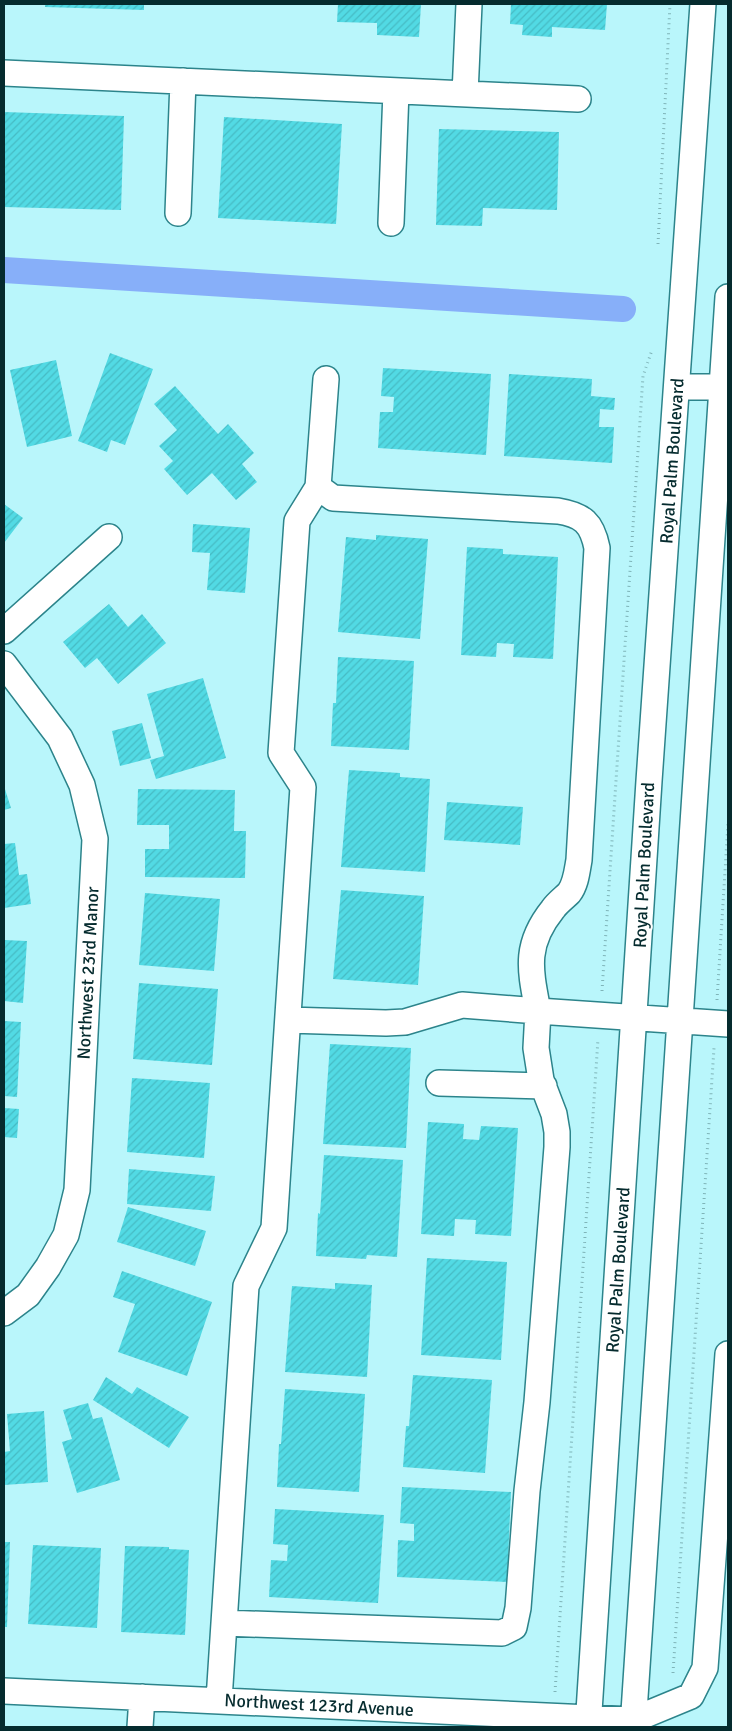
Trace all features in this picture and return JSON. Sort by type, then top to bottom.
[{"type":"street","points":[[465,94],[469,4]]},
{"type":"street","name":"Royal Palm Boulevard","points":[[588,1722],[649,781],[703,4]]},
{"type":"street","points":[[4,73],[578,99]]},
{"type":"street","points":[[178,214],[183,81]]},
{"type":"street","points":[[391,223],[396,91]]},
{"type":"street","points":[[633,1724],[725,387],[728,297]]},
{"type":"street","points":[[219,1700],[246,1286],[274,1228],[303,787],[281,753],[298,520],[318,488],[326,379]]},
{"type":"street","points":[[677,387],[725,387]]},
{"type":"street","points":[[224,1623],[493,1633],[508,1631],[514,1627],[518,1608],[527,1491],[537,1402],[557,1132],[536,1048],[538,1011],[530,970],[531,953],[538,931],[553,908],[570,891],[576,880],[579,860],[597,548],[594,535],[581,517],[568,513],[333,498],[318,488]]},
{"type":"street","points":[[4,631],[109,537]]},
{"type":"street","name":"Northwest 23rd Manor","points":[[4,664],[60,738],[82,785],[95,839],[77,1190],[66,1235],[48,1267],[28,1294],[4,1313]]},
{"type":"street","points":[[288,1020],[405,1022],[462,1005],[722,1024]]},
{"type":"street","points":[[439,1083],[544,1086]]},
{"type":"street","points":[[633,1724],[691,1696],[705,1668],[725,1452],[728,1354]]},
{"type":"street","name":"Northwest 123rd Avenue","points":[[4,1691],[219,1700],[427,1719],[554,1715],[588,1722],[633,1724]]},
{"type":"street","points":[[140,1727],[142,1697]]},
{"type":"path","points":[[658,253],[670,4]]},
{"type":"path","points":[[554,1715],[643,376],[654,343]]},
{"type":"path","points":[[671,1705],[722,1024],[728,823]]},
{"type":"building","points":[[45,4],[144,4],[144,10],[45,7]]},
{"type":"building","points":[[338,4],[421,4],[419,37],[377,35],[377,23],[337,22]]},
{"type":"building","points":[[511,4],[607,4],[605,30],[552,27],[552,37],[522,35],[523,25],[510,24]]},
{"type":"building","points":[[4,112],[124,116],[121,210],[4,207]]},
{"type":"building","points":[[224,117],[342,124],[336,224],[218,218]]},
{"type":"building","points":[[439,129],[559,132],[557,210],[483,208],[482,226],[436,225]]},
{"type":"building","points":[[110,353],[153,369],[125,445],[111,440],[107,452],[78,441]]},
{"type":"building","points":[[56,360],[72,436],[27,447],[10,370]]},
{"type":"building","points":[[383,368],[491,374],[486,455],[378,448],[380,412],[393,412],[394,397],[381,396]]},
{"type":"building","points":[[509,374],[592,379],[591,396],[615,398],[614,410],[600,409],[599,427],[614,427],[612,463],[504,456]]},
{"type":"building","points":[[175,386],[218,434],[228,424],[254,453],[242,464],[257,482],[236,500],[212,473],[187,495],[164,469],[173,461],[159,446],[177,430],[154,404]]},
{"type":"building","points":[[4,504],[23,518],[4,543]]},
{"type":"building","points":[[193,524],[250,528],[245,593],[207,590],[210,553],[192,552]]},
{"type":"building","points":[[376,535],[428,539],[420,639],[338,632],[346,537],[376,540]]},
{"type":"building","points":[[467,547],[503,549],[503,554],[558,557],[553,659],[513,657],[514,644],[497,643],[496,657],[461,655]]},
{"type":"building","points":[[109,604],[128,627],[142,614],[166,643],[118,684],[97,658],[85,668],[63,642]]},
{"type":"building","points":[[338,657],[414,661],[409,750],[331,746],[333,703],[336,703]]},
{"type":"building","points":[[203,678],[226,758],[156,779],[150,760],[164,756],[147,694]]},
{"type":"building","points":[[142,723],[151,758],[120,766],[112,731]]},
{"type":"building","points":[[349,770],[400,773],[400,777],[430,779],[425,872],[341,867]]},
{"type":"building","points":[[4,786],[11,808],[4,810]]},
{"type":"building","points":[[138,789],[235,790],[234,831],[246,831],[245,878],[145,877],[145,849],[169,849],[169,825],[137,825]]},
{"type":"building","points":[[447,802],[523,807],[520,845],[444,840]]},
{"type":"building","points":[[15,843],[19,875],[27,874],[31,904],[4,908],[4,844]]},
{"type":"building","points":[[341,890],[424,896],[418,985],[333,979]]},
{"type":"building","points":[[145,893],[220,899],[214,971],[139,965]]},
{"type":"building","points":[[4,940],[27,941],[23,1003],[4,1001]]},
{"type":"building","points":[[139,983],[218,989],[212,1065],[133,1059]]},
{"type":"building","points":[[4,1021],[21,1022],[17,1097],[4,1096]]},
{"type":"building","points":[[330,1044],[411,1048],[406,1148],[323,1144]]},
{"type":"building","points":[[132,1078],[210,1083],[204,1158],[127,1152]]},
{"type":"building","points":[[4,1108],[19,1109],[17,1138],[4,1137]]},
{"type":"building","points":[[428,1122],[464,1124],[463,1139],[479,1140],[481,1126],[518,1128],[511,1236],[475,1234],[476,1220],[455,1219],[454,1236],[421,1234]]},
{"type":"building","points":[[324,1155],[403,1160],[397,1257],[367,1255],[366,1259],[316,1256]]},
{"type":"building","points":[[129,1169],[215,1176],[211,1211],[127,1204]]},
{"type":"building","points":[[128,1207],[206,1231],[195,1266],[117,1242]]},
{"type":"building","points":[[427,1258],[507,1262],[501,1360],[421,1355]]},
{"type":"building","points":[[122,1271],[212,1302],[187,1376],[118,1352],[135,1304],[113,1297]]},
{"type":"building","points":[[335,1283],[372,1285],[367,1377],[285,1372],[292,1286],[335,1289]]},
{"type":"building","points":[[413,1375],[492,1380],[485,1473],[403,1467],[406,1426],[409,1426]]},
{"type":"building","points":[[106,1377],[132,1394],[137,1387],[189,1417],[169,1448],[93,1400]]},
{"type":"building","points":[[285,1389],[365,1394],[359,1492],[277,1487],[279,1444],[281,1444]]},
{"type":"building","points":[[88,1403],[93,1419],[102,1417],[120,1480],[77,1493],[62,1442],[72,1439],[63,1410]]},
{"type":"building","points":[[44,1411],[48,1482],[4,1485],[4,1452],[10,1451],[7,1414]]},
{"type":"building","points":[[402,1487],[511,1492],[507,1582],[397,1577],[398,1540],[414,1541],[414,1524],[400,1523]]},
{"type":"building","points":[[275,1509],[384,1515],[378,1603],[269,1597],[271,1560],[287,1561],[288,1545],[273,1544]]},
{"type":"building","points":[[4,1542],[10,1542],[7,1627],[4,1627]]},
{"type":"building","points":[[33,1545],[101,1548],[97,1628],[28,1624]]},
{"type":"building","points":[[125,1546],[169,1547],[169,1549],[189,1550],[185,1635],[121,1632]]},
{"type":"waterway","points":[[4,270],[623,309]]}]
